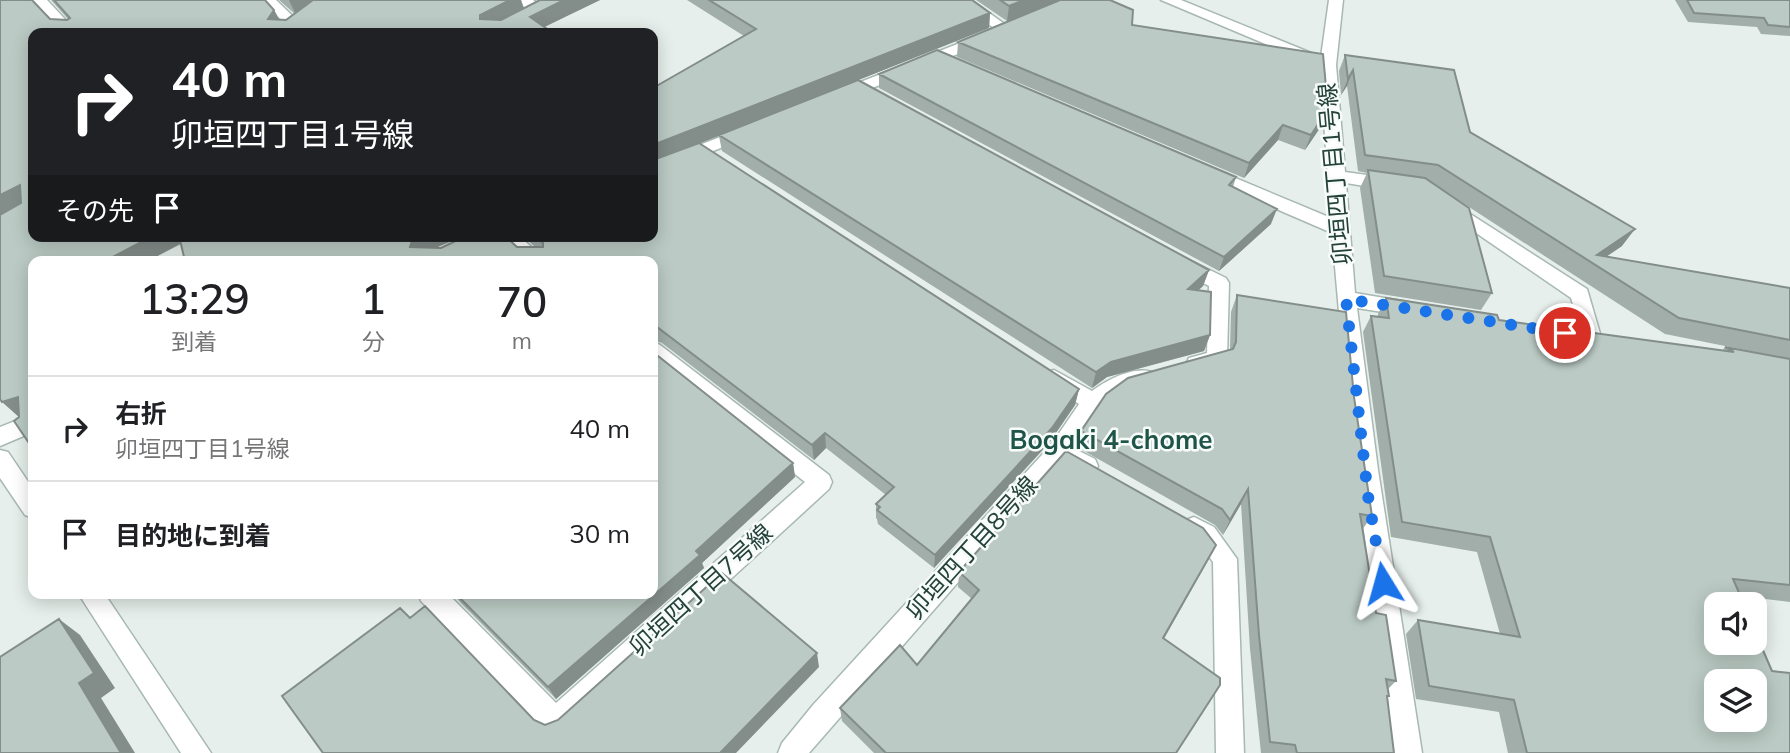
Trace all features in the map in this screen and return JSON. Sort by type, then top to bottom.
[{"type":"street","points":[[39,0],[66,28]]},
{"type":"street","points":[[267,0],[295,26]]},
{"type":"street","points":[[504,28],[540,11],[523,0]]},
{"type":"street","points":[[829,99],[1012,27],[961,0]]},
{"type":"street","name":"卯垣四丁目1号線","points":[[1168,0],[1328,65],[1346,299],[1428,312]]},
{"type":"street","points":[[1328,65],[1336,0]]},
{"type":"street","points":[[938,57],[962,69]]},
{"type":"street","points":[[860,87],[884,100]]},
{"type":"street","points":[[658,167],[767,124]]},
{"type":"street","points":[[703,149],[725,164]]},
{"type":"street","points":[[1189,165],[1340,229]]},
{"type":"street","points":[[1336,176],[1410,187]]},
{"type":"street","points":[[1433,196],[1580,294],[1598,337],[1565,333]]},
{"type":"street","points":[[514,242],[532,256]]},
{"type":"street","points":[[1033,364],[1092,402],[1115,386],[1217,358],[1219,283],[1159,251]]},
{"type":"street","points":[[1346,299],[1368,496],[1381,562],[1408,753]]},
{"type":"street","name":"卯垣四丁目7号線","points":[[436,599],[555,722],[821,482],[658,354]]},
{"type":"street","name":"卯垣四丁目8号線","points":[[792,753],[822,715],[1059,451],[1092,402]]},
{"type":"street","points":[[0,437],[28,425]]},
{"type":"street","points":[[1059,451],[1104,476]]},
{"type":"street","points":[[0,459],[28,501]]},
{"type":"street","points":[[1172,515],[1206,534],[1225,559],[1230,753]]},
{"type":"street","points":[[94,599],[197,753]]},
{"type":"building","points":[[0,0],[32,0],[50,19],[67,20],[70,18],[54,0],[265,0],[274,10],[268,19],[286,20],[313,0],[510,0],[480,15],[480,19],[501,20],[540,0],[564,0],[530,17],[546,28],[28,28],[28,242],[141,242],[115,256],[28,256],[28,442],[14,421],[19,417],[18,397],[2,402],[0,399],[0,215],[21,203],[20,185],[0,195]]},
{"type":"building","points":[[709,0],[972,0],[990,13],[658,143],[658,85],[756,29]]},
{"type":"building","points":[[1000,0],[1024,0],[1009,6]]},
{"type":"building","points":[[1060,0],[1110,0],[1133,10],[1132,25],[1323,54],[1328,109],[1311,135],[1283,125],[1249,163],[958,42]]},
{"type":"building","points":[[1687,0],[1790,0],[1790,27],[1768,25],[1764,18],[1694,13]]},
{"type":"building","points":[[937,50],[1236,177],[1229,185],[1277,209],[1224,257],[879,74]]},
{"type":"building","points":[[1345,55],[1454,70],[1470,132],[1635,229],[1597,255],[1790,288],[1790,340],[1679,318],[1438,165],[1365,155],[1353,70],[1348,79]]},
{"type":"building","points":[[858,80],[1209,270],[1188,289],[1211,292],[1210,335],[1111,362],[1096,372],[719,135]]},
{"type":"building","points":[[699,143],[1079,389],[1052,428],[935,555],[877,510],[880,507],[876,504],[894,487],[825,433],[812,445],[658,328],[658,256],[184,256],[180,242],[412,242],[410,247],[441,248],[454,242],[512,242],[517,247],[543,247],[542,242],[658,242],[658,158]]},
{"type":"building","points":[[1368,170],[1425,178],[1469,208],[1492,293],[1384,276]]},
{"type":"building","points":[[1237,295],[1346,312],[1354,397],[1372,516],[1360,514],[1376,613],[1386,615],[1396,681],[1386,679],[1394,753],[1297,753],[1295,745],[1270,742],[1248,489],[1230,520],[1222,509],[1081,431],[1106,394],[1128,378],[1233,349],[1236,342]]},
{"type":"building","points":[[1386,298],[1497,315],[1499,320],[1734,352],[1725,347],[1790,359],[1790,585],[1733,579],[1739,592],[1704,592],[1704,655],[1765,655],[1772,671],[1790,673],[1790,753],[1527,753],[1514,700],[1429,686],[1418,620],[1520,637],[1490,537],[1402,522],[1371,316],[1389,318]]},
{"type":"building","points":[[658,356],[793,463],[696,551],[700,555],[658,591]]},
{"type":"building","points":[[1066,451],[1203,528],[1216,545],[1163,638],[1220,678],[1220,685],[1176,753],[886,753],[840,708],[900,645],[917,665],[979,590],[959,572]]},
{"type":"building","points":[[722,573],[817,653],[720,753],[323,753],[282,696],[400,608],[410,618],[425,606],[534,720],[545,725],[558,720]]},
{"type":"building","points":[[461,599],[649,599],[548,687]]},
{"type":"building","points":[[59,619],[94,673],[79,683],[121,753],[0,753],[0,657]]},
{"type":"district","name":"Bogaki 4-chome","points":[[1111,440]]},
{"type":"route","points":[[1383,583],[1368,496],[1346,299],[1565,333]]}]
